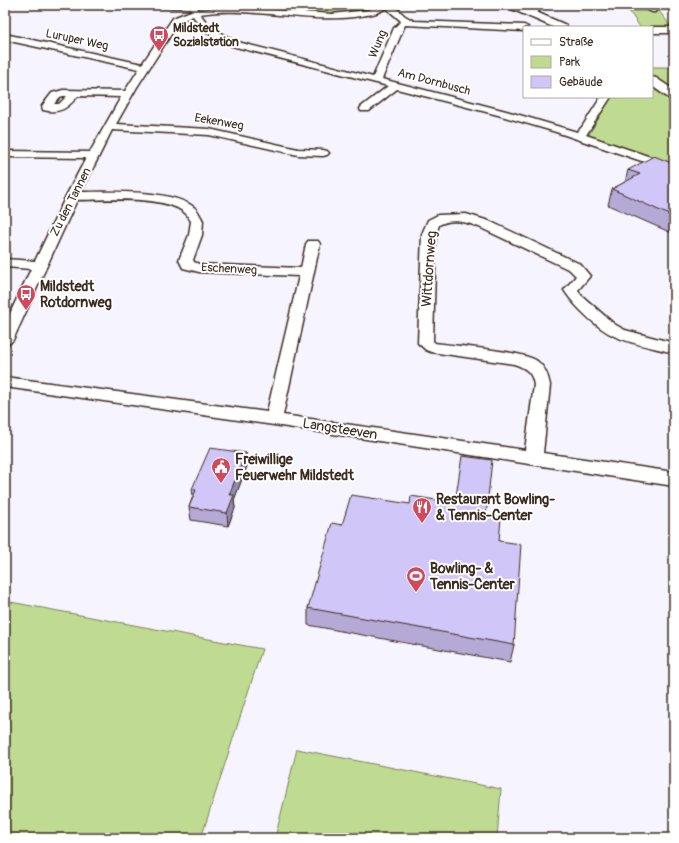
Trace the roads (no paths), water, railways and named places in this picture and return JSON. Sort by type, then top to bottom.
[{"type":"street","points":[[154,5],[336,16],[373,12],[381,9],[385,5]]},
{"type":"street","points":[[388,5],[407,22],[523,28]]},
{"type":"street","points":[[511,5],[560,26]]},
{"type":"street","points":[[530,13],[543,5]]},
{"type":"street","points":[[652,10],[650,7],[674,7]]},
{"type":"street","name":"Zu den Tannen","points":[[5,340],[72,196],[109,127],[144,67],[176,20],[193,8]]},
{"type":"street","name":"Am Dornbusch","points":[[193,8],[203,27],[216,36],[235,44],[502,113],[578,136],[674,169]]},
{"type":"street","name":"Wung","points":[[377,80],[398,28],[402,23],[407,22]]},
{"type":"street","points":[[653,30],[674,30]]},
{"type":"street","name":"Luruper Weg","points":[[5,38],[144,67]]},
{"type":"street","points":[[11,49],[28,42]]},
{"type":"street","points":[[653,83],[674,96]]},
{"type":"street","points":[[365,109],[396,86]]},
{"type":"street","points":[[75,93],[128,94]]},
{"type":"street","points":[[578,136],[586,129],[605,98]]},
{"type":"street","name":"Eekenweg","points":[[109,127],[209,132],[298,152],[323,153]]},
{"type":"street","points":[[5,154],[95,155]]},
{"type":"street","name":"Eschenweg","points":[[72,196],[152,197],[182,204],[190,211],[197,221],[196,230],[186,260],[188,265],[199,268],[306,272]]},
{"type":"street","name":"Wittdornweg","points":[[533,459],[542,385],[540,374],[531,364],[516,359],[431,347],[426,343],[429,234],[433,223],[442,218],[466,218],[484,224],[575,267],[583,276],[572,290],[576,298],[609,327],[620,333],[674,348]]},
{"type":"street","points":[[274,419],[313,244]]},
{"type":"street","points":[[5,263],[40,266]]},
{"type":"street","name":"Langsteeven","points":[[5,382],[274,419],[674,480]]},
{"type":"place","name":"Mildstedt Sozialstation","points":[[159,52]]},
{"type":"place","name":"Mildstedt Rotdornweg","points":[[26,311]]},
{"type":"place","name":"Freiwillige Feuerwehr Mildstedt","points":[[221,484]]},
{"type":"place","name":"Restaurant Bowling- & Tennis-Center","points":[[422,524]]},
{"type":"place","name":"Bowling- & Tennis-Center","points":[[416,593]]}]
